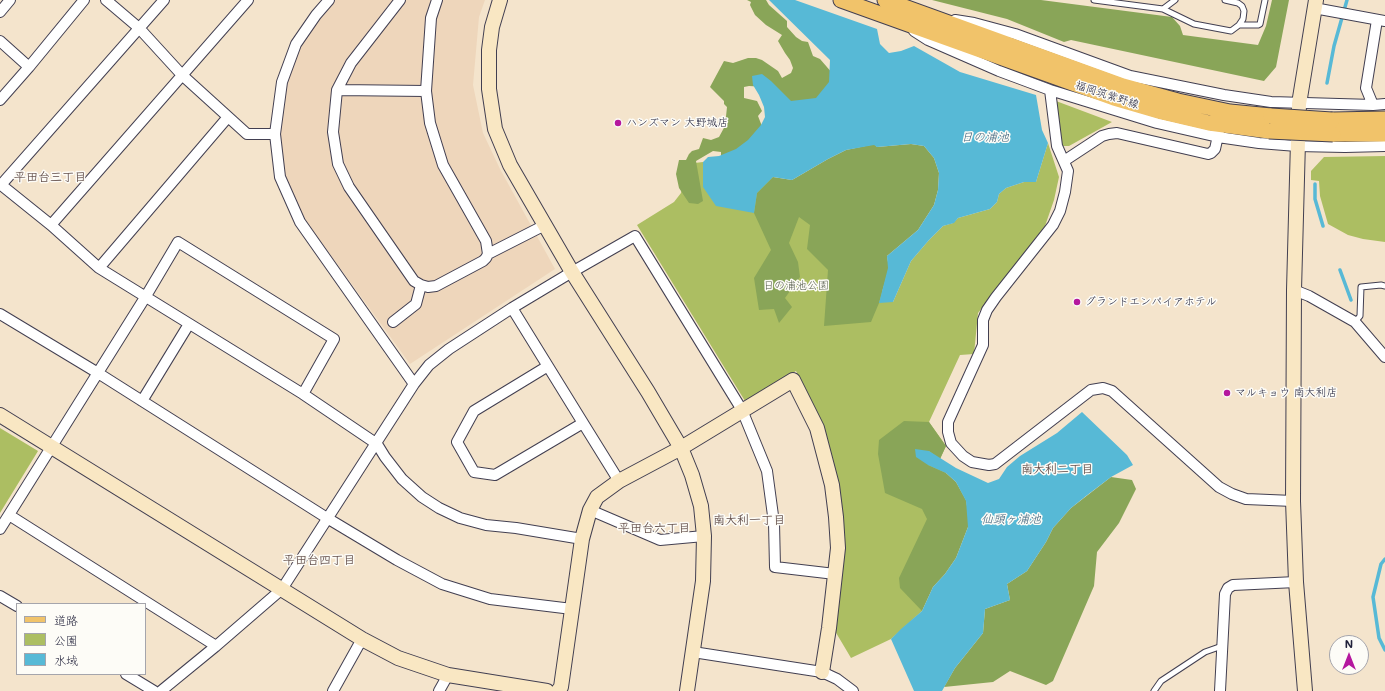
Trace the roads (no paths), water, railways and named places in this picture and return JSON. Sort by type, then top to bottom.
[{"type":"main road","name":"福岡筑紫野線","points":[[841,0],[1114,98],[1162,112],[1209,122],[1269,131],[1333,127],[1385,120]]},
{"type":"main road","name":"福岡筑紫野線","points":[[885,0],[1124,86],[1230,112],[1271,116],[1385,134]]},
{"type":"street","points":[[0,12],[10,0]]},
{"type":"street","points":[[0,100],[29,68],[84,0]]},
{"type":"street","points":[[106,0],[139,28],[182,75],[247,134],[275,134]]},
{"type":"street","points":[[164,0],[1,184],[99,268],[304,394],[377,444],[384,457],[402,479],[422,498],[460,518],[486,524],[582,539]]},
{"type":"street","points":[[51,226],[248,0]]},
{"type":"street","points":[[329,0],[316,15],[296,44],[282,82],[275,134],[280,177],[300,222],[414,384]]},
{"type":"street","points":[[400,0],[351,63],[337,90],[333,132],[338,164],[349,186],[414,281],[428,287],[436,286],[483,262],[488,254],[545,225]]},
{"type":"street","points":[[437,0],[431,18],[426,91],[430,123],[442,165],[486,241],[488,254]]},
{"type":"street","points":[[500,0],[492,27],[489,50],[489,89],[495,129],[510,165],[572,272],[648,392],[681,448],[692,475],[701,506],[704,536],[703,581],[687,691]]},
{"type":"street","points":[[1305,691],[1296,582],[1293,501],[1294,290],[1299,104],[1315,4],[1381,21],[1366,88],[1372,105]]},
{"type":"street","points":[[936,18],[974,23],[1015,34],[1130,76],[1223,98],[1299,104],[1385,104]]},
{"type":"street","points":[[893,19],[936,43],[999,71],[1050,90],[1157,123],[1259,143],[1297,146],[1385,146]]},
{"type":"street","points":[[0,41],[29,68]]},
{"type":"street","points":[[337,90],[426,91]]},
{"type":"street","points":[[1050,90],[1057,146],[1068,171],[1060,211],[1053,225],[987,310],[984,320],[983,344],[948,422],[948,432],[951,443],[972,462],[989,465],[995,464],[1091,390],[1103,388],[1112,391],[1219,487],[1246,499],[1293,501]]},
{"type":"street","points":[[99,268],[228,117]]},
{"type":"street","points":[[1064,161],[1102,136],[1109,134],[1117,133],[1208,154],[1214,152],[1218,134]]},
{"type":"street","points":[[161,691],[282,589],[327,518],[377,444],[414,384],[429,365],[449,349],[512,308],[635,236],[742,410],[767,471],[774,523],[775,568],[835,574]]},
{"type":"street","points":[[0,529],[146,296],[178,242],[334,339],[304,394]]},
{"type":"street","points":[[393,322],[416,304],[421,285]]},
{"type":"street","points":[[1294,290],[1309,296],[1355,322],[1385,357]]},
{"type":"street","points":[[512,308],[619,481]]},
{"type":"street","points":[[0,314],[98,373],[327,518],[397,560],[442,584],[490,599],[572,609]]},
{"type":"street","points":[[142,401],[189,324]]},
{"type":"street","points":[[548,366],[474,411],[457,442],[474,472],[495,475],[582,423]]},
{"type":"street","points":[[558,691],[561,688],[582,539],[590,510],[597,498],[619,481],[681,448],[793,380],[817,428],[832,485],[838,548],[829,628],[822,672]]},
{"type":"street","points":[[0,415],[362,639],[398,658],[448,675],[547,691]]},
{"type":"street","points":[[590,510],[660,540],[704,536]]},
{"type":"street","points":[[9,515],[216,646]]},
{"type":"street","points":[[1220,691],[1225,594],[1228,588],[1233,584],[1296,582]]},
{"type":"street","points":[[0,596],[16,605]]},
{"type":"street","points":[[333,691],[362,639]]},
{"type":"street","points":[[693,652],[822,672],[837,679],[853,691]]},
{"type":"street","points":[[128,675],[154,691]]},
{"type":"street","points":[[439,691],[448,675]]},
{"type":"lane","points":[[1094,0],[1163,9],[1194,24],[1231,31],[1239,25],[1243,19],[1244,11],[1242,6],[1238,3],[1225,0]]},
{"type":"lane","points":[[1163,9],[1175,0]]},
{"type":"lane","points":[[1239,25],[1260,24],[1266,0]]},
{"type":"lane","points":[[1355,322],[1360,316],[1361,287],[1385,286]]},
{"type":"lane","points":[[1154,691],[1161,681],[1205,652],[1222,646]]},
{"type":"water","name":"日の浦池","points":[[769,0],[795,0],[877,29],[880,44],[889,53],[901,51],[914,46],[960,72],[1036,95],[1042,130],[1048,143],[1036,182],[1024,182],[1006,188],[999,194],[997,202],[990,209],[958,218],[954,223],[943,226],[911,261],[893,302],[879,303],[888,268],[887,256],[918,230],[934,205],[938,190],[939,173],[934,158],[924,146],[911,144],[877,147],[874,145],[846,150],[792,180],[773,177],[757,193],[754,213],[716,206],[703,187],[703,162],[708,157],[719,156],[736,149],[748,140],[761,125],[765,117],[764,107],[753,85],[752,76],[762,74],[791,101],[816,98],[829,82],[830,60]]},
{"type":"water","name":"仙頭ヶ浦池","points":[[1082,412],[1127,455],[1133,465],[1111,477],[1086,496],[1071,508],[1053,528],[1046,542],[1027,571],[1007,584],[1010,600],[985,609],[983,633],[955,668],[942,691],[914,691],[891,639],[922,611],[933,587],[945,574],[956,558],[968,527],[966,501],[956,482],[946,473],[928,465],[916,457],[915,449],[929,451],[956,468],[988,483],[999,479],[1007,467],[1020,456],[1057,433]]},
{"type":"waterway","points":[[1327,83],[1334,46],[1347,0]]},
{"type":"waterway","points":[[1315,184],[1315,199],[1323,226]]},
{"type":"waterway","points":[[1340,270],[1351,300]]},
{"type":"waterway","points":[[1385,559],[1381,564],[1373,597],[1379,638],[1385,650]]},
{"type":"place","name":"ハンズマン 大野城店","points":[[618,123]]},
{"type":"place","name":"グランドエンパイアホテル","points":[[1077,302]]},
{"type":"place","name":"マルキョウ 南大利店","points":[[1227,393]]},
{"type":"district","name":"平田台三丁目","points":[[50,177]]},
{"type":"district","name":"南大利二丁目","points":[[1057,469]]},
{"type":"district","name":"南大利一丁目","points":[[749,520]]},
{"type":"district","name":"平田台六丁目","points":[[654,528]]},
{"type":"district","name":"平田台四丁目","points":[[319,560]]},
{"type":"park label","name":"日の浦池公園","points":[[796,286]]}]
